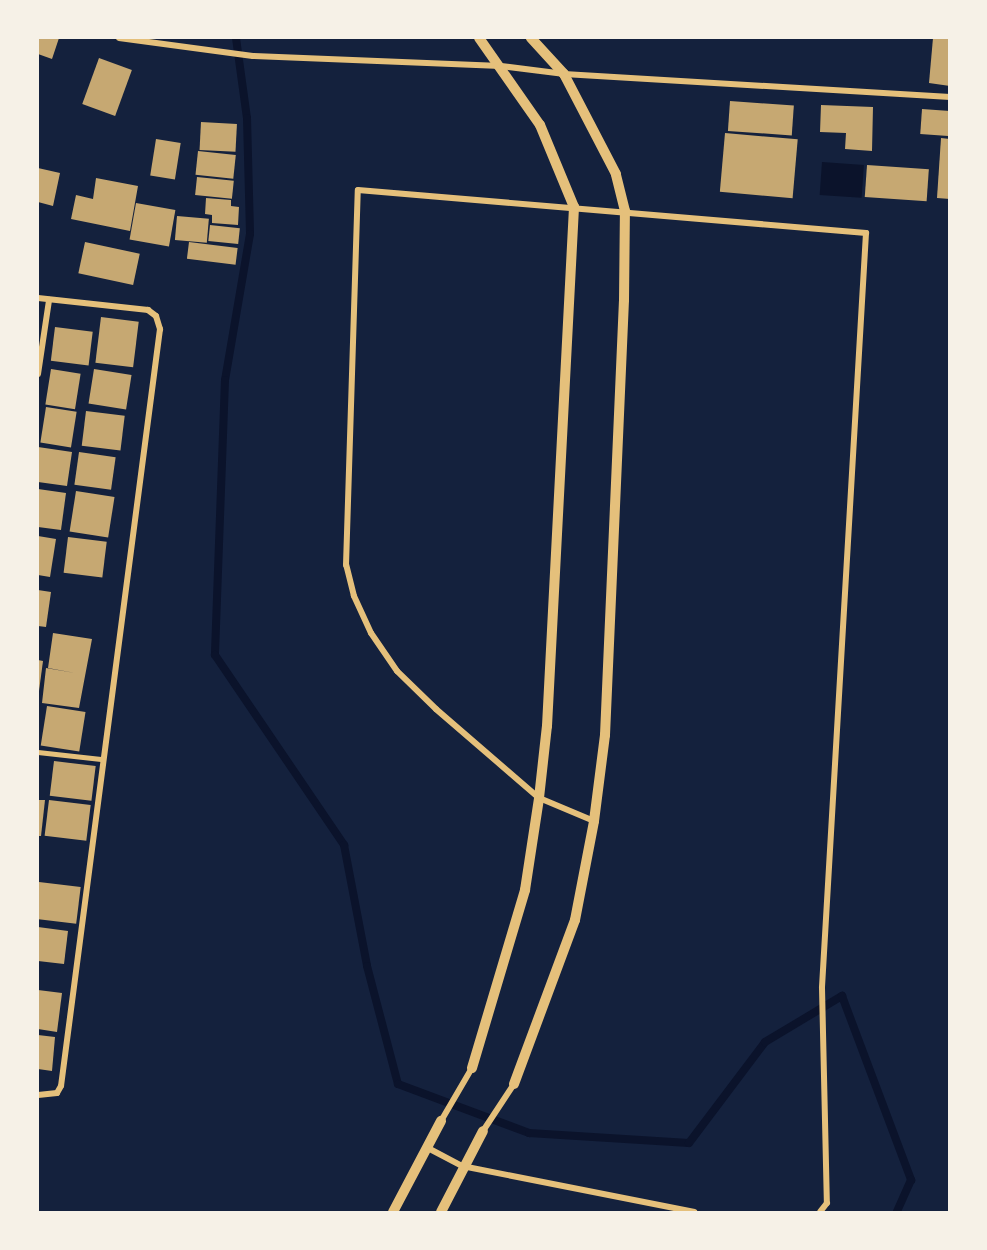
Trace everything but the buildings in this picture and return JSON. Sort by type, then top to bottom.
[{"type":"street","points":[[119,38],[253,56],[501,66],[564,74],[950,97]]},
{"type":"street","points":[[393,1212],[426,1147],[472,1068],[525,890],[547,726],[574,207],[540,124],[479,38]]},
{"type":"street","points":[[441,1212],[462,1166],[514,1084],[575,920],[594,821],[605,735],[625,211],[616,174],[564,74],[531,38]]},
{"type":"street","points":[[594,821],[539,798],[398,670],[371,633],[354,596],[345,565],[358,190],[866,233],[822,988],[825,1056],[824,1163],[827,1203],[820,1212]]},
{"type":"street","points":[[38,298],[148,310],[156,316],[160,329],[101,759],[61,1086],[57,1093],[38,1095]]},
{"type":"street","points":[[38,374],[49,300]]},
{"type":"street","points":[[426,1147],[462,1166],[695,1212]]},
{"type":"lane","points":[[38,752],[101,759]]},
{"type":"water","points":[[822,162],[864,165],[862,198],[820,195]]},
{"type":"waterway","points":[[236,38],[247,118],[250,234],[225,380],[215,655],[344,845],[367,966],[398,1084],[529,1133],[689,1143],[765,1042],[842,996],[911,1180],[897,1212]]}]
